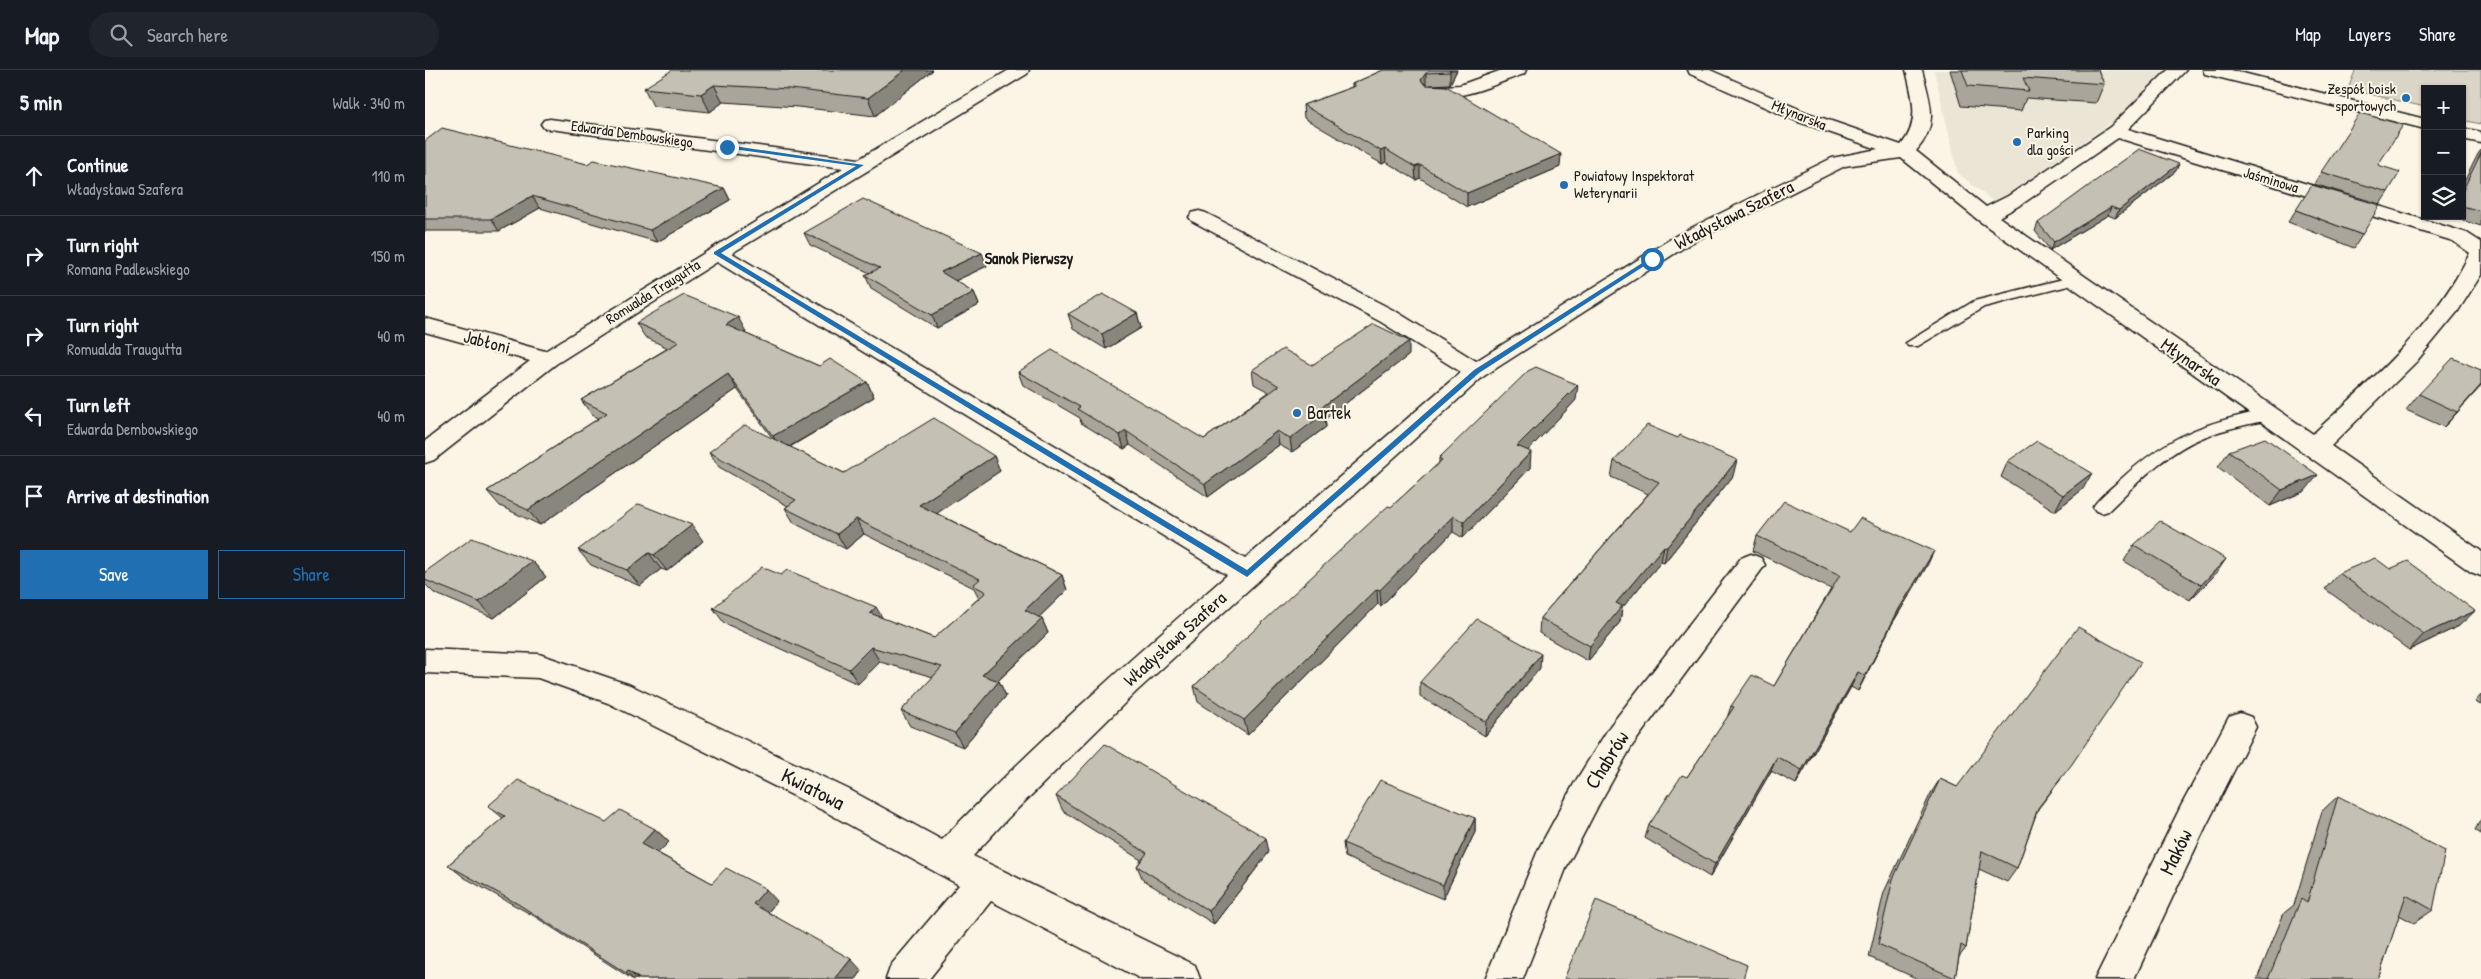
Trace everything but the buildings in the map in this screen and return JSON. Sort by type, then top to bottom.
[{"type":"street","name":"Romualda Traugutta","points":[[425,454],[548,359],[861,165],[1021,70]]},
{"type":"street","points":[[1432,91],[1462,90],[1518,70]]},
{"type":"street","name":"Młynarska","points":[[1696,70],[1802,117],[1905,152],[1985,216],[2265,415],[2481,565]]},
{"type":"street","points":[[1905,152],[1918,136],[1922,125],[1922,112],[1914,70]]},
{"type":"street","points":[[1985,216],[2015,200],[2116,131],[2178,70]]},
{"type":"street","points":[[2211,70],[2421,123]]},
{"type":"street","name":"Edwarda Dembowskiego","points":[[551,124],[861,165]]},
{"type":"street","name":"Jaśminowa","points":[[2116,131],[2460,237],[2481,252],[2473,272],[2433,330],[2314,448]]},
{"type":"street","points":[[2466,134],[2481,138]]},
{"type":"street","name":"Władysława Szafera","points":[[946,860],[995,808],[1112,695],[1477,371],[1684,239],[1839,162],[1866,156],[1905,152]]},
{"type":"street","points":[[1199,217],[1389,317],[1477,371]]},
{"type":"street","points":[[717,253],[1247,574]]},
{"type":"street","name":"Jabłoni","points":[[425,325],[548,359]]},
{"type":"street","name":"Chabrów","points":[[1504,979],[1552,860],[1587,793],[1621,736],[1751,565]]},
{"type":"street","name":"Kwiatowa","points":[[425,661],[539,666],[619,694],[838,801],[946,860],[1181,979]]},
{"type":"street","name":"Maków","points":[[2114,979],[2193,817],[2240,727]]},
{"type":"street","points":[[905,979],[986,880]]},
{"type":"lane","points":[[1913,343],[1979,304],[2075,280]]},
{"type":"lane","points":[[2102,507],[2139,472],[2178,443],[2219,426],[2265,415]]},
{"type":"shaded area","points":[[1934,70],[2168,71],[2121,116],[1995,203],[1958,173]]},
{"type":"shaded area","name":"Zespół boisk sportowych","points":[[2352,70],[2481,70],[2481,124],[2466,121],[2466,85],[2421,85],[2421,106],[2348,89],[2355,71]]},
{"type":"place","name":"Zespół boisk sportowych","points":[[2406,98]]},
{"type":"place","name":"Parking dla gości","points":[[2017,142]]},
{"type":"place","name":"Powiatowy Inspektorat Weterynarii","points":[[1564,185]]},
{"type":"place","name":"Bartek","points":[[1297,413]]},
{"type":"district","name":"Sanok Pierwszy","points":[[1029,258]]},
{"type":"route","points":[[727,147],[861,165],[717,253],[1247,574],[1477,371],[1652,259]]}]
